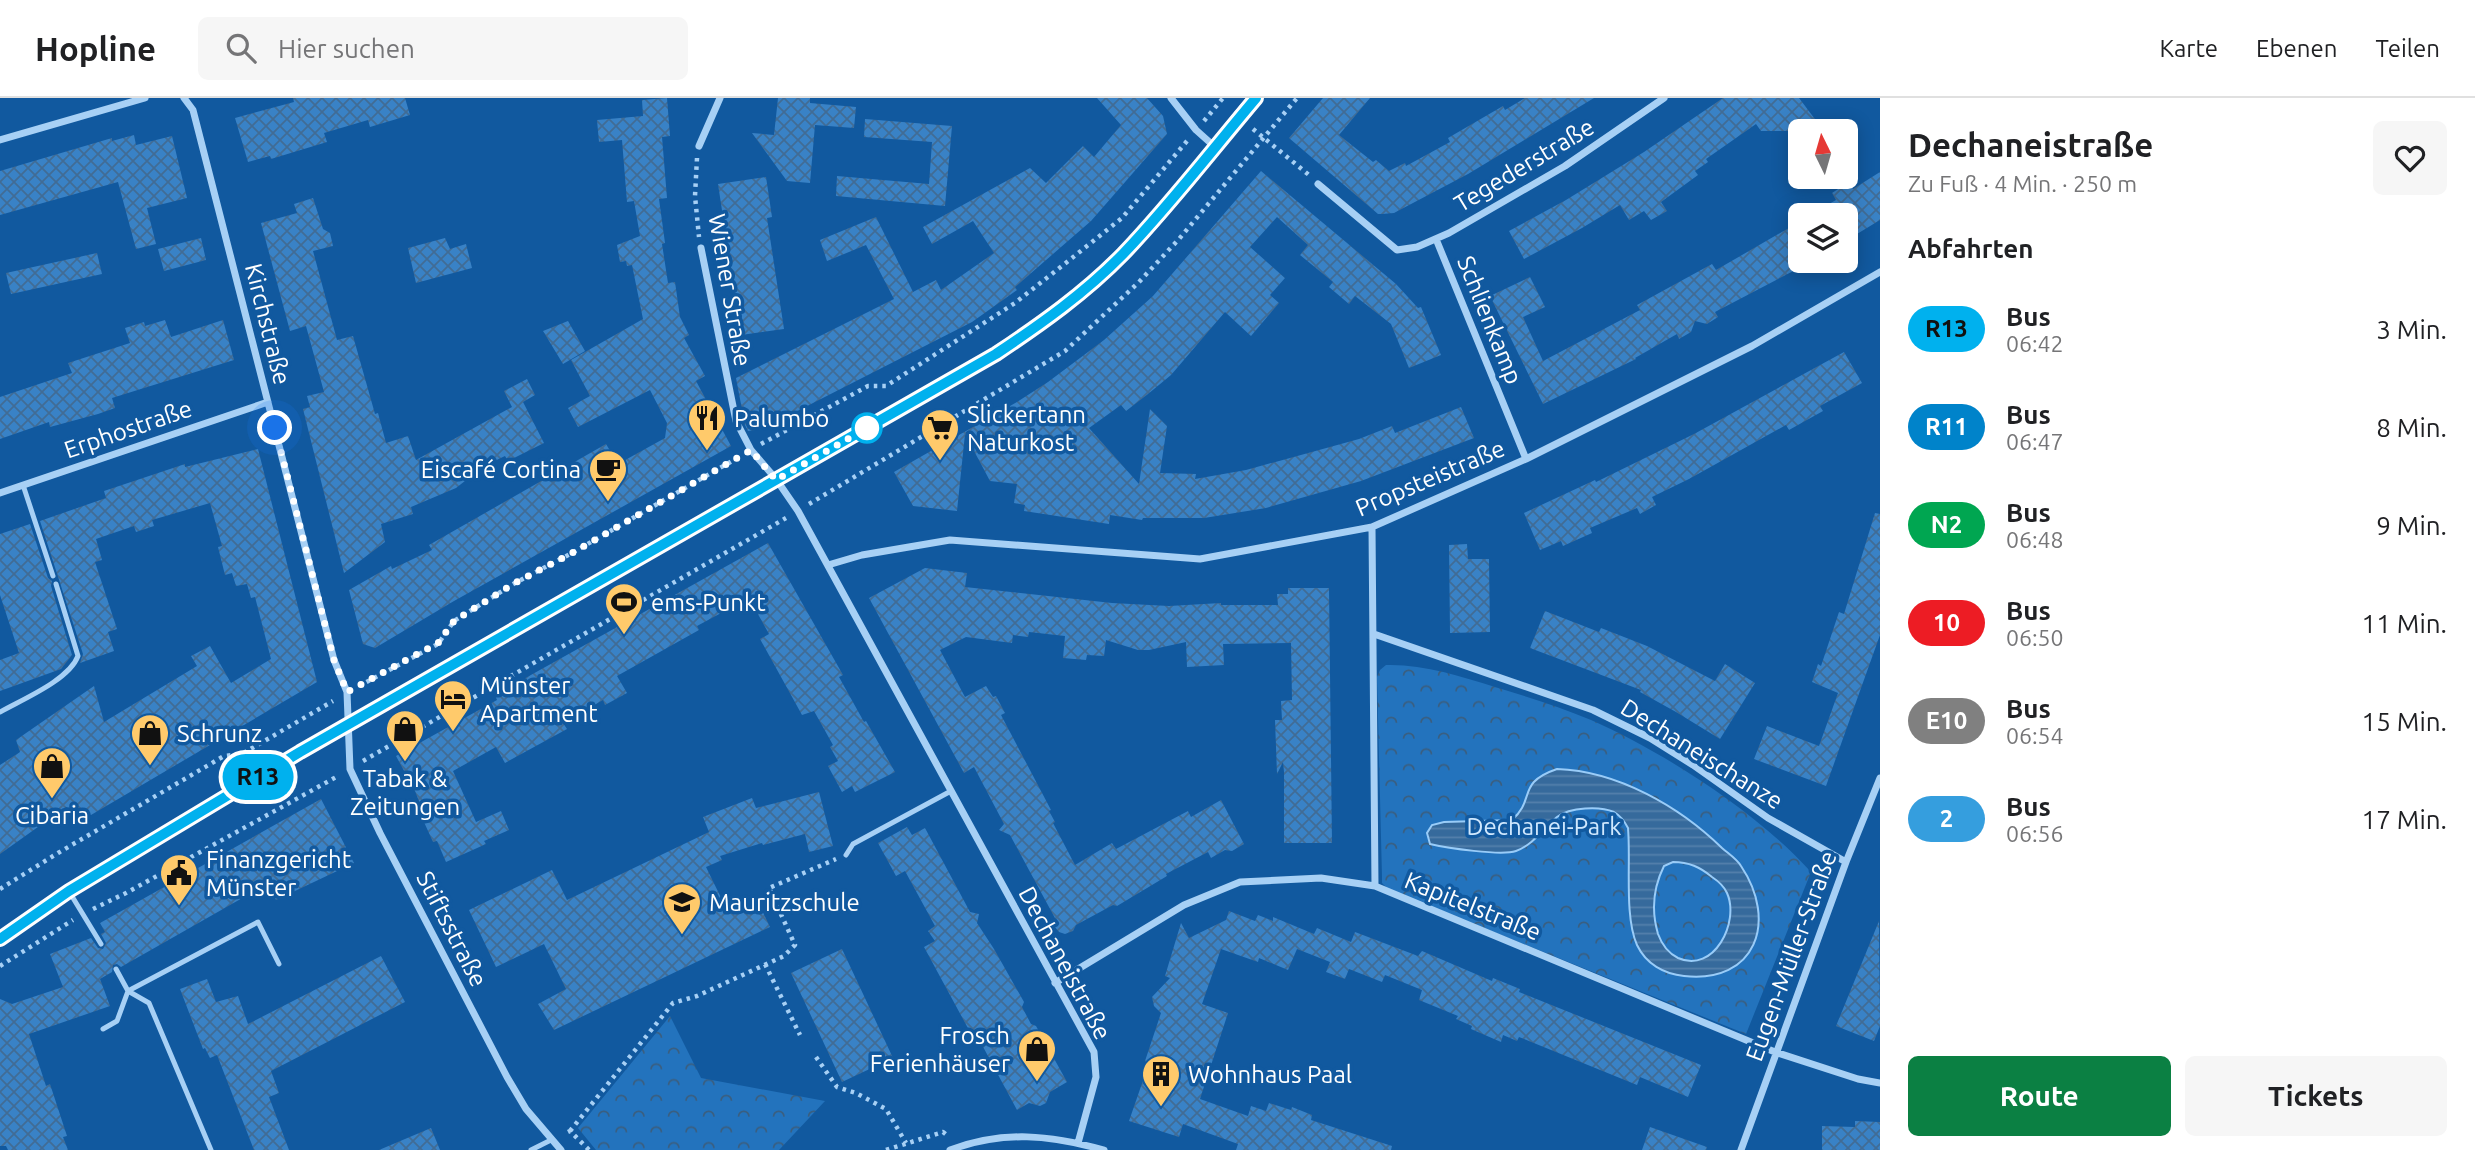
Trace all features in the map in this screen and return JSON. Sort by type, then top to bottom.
[{"type":"main road","points":[[0,939],[69,891],[348,724],[996,354],[1045,321],[1122,255],[1255,98]]},
{"type":"street","points":[[0,140],[145,98]]},
{"type":"street","name":"Kirchstraße","points":[[184,98],[193,110],[334,660],[347,692],[348,724]]},
{"type":"street","points":[[699,146],[720,98]]},
{"type":"street","points":[[1171,98],[1196,130],[1215,147]]},
{"type":"street","name":"Tegederstraße","points":[[1436,239],[1565,166],[1664,98]]},
{"type":"street","name":"Schlienkamp","points":[[1318,184],[1398,250],[1416,247],[1436,239],[1525,459]]},
{"type":"street","name":"Wiener Straße","points":[[701,248],[732,407],[751,450],[776,480]]},
{"type":"street","name":"Propsteistraße","points":[[828,565],[862,555],[950,540],[1200,559],[1372,527],[1525,459],[1752,346],[1880,272]]},
{"type":"street","name":"Erphostraße","points":[[0,493],[268,402]]},
{"type":"street","name":"Dechaneistraße","points":[[776,480],[798,511],[1094,1052],[1097,1077],[1078,1143]]},
{"type":"street","points":[[1372,527],[1375,886]]},
{"type":"street","name":"Dechaneischanze","points":[[1374,634],[1593,710],[1650,738],[1768,818],[1846,862]]},
{"type":"street","name":"Stiftsstraße","points":[[348,724],[350,769],[386,844],[507,1077],[526,1108],[561,1150]]},
{"type":"street","name":"Eugen-Müller-Straße","points":[[1741,1150],[1775,1052],[1880,778]]},
{"type":"street","name":"Kapitelstraße","points":[[1055,983],[1184,905],[1240,882],[1274,878],[1321,878],[1375,886],[1775,1052],[1858,1079],[1880,1083]]},
{"type":"street","points":[[950,1150],[989,1138],[1013,1136],[1078,1143],[1104,1150]]},
{"type":"lane","points":[[23,485],[53,576]]},
{"type":"lane","points":[[0,712],[65,675],[79,656],[56,584]]},
{"type":"lane","points":[[846,855],[853,844],[951,791]]},
{"type":"lane","points":[[69,891],[102,944]]},
{"type":"lane","points":[[103,1029],[117,1021],[128,991],[258,922],[279,964]]},
{"type":"lane","points":[[116,970],[128,991],[149,1003],[211,1150]]},
{"type":"lane","points":[[531,1150],[551,1140]]},
{"type":"path","points":[[0,889],[224,756],[242,754],[347,692],[438,643],[454,621],[515,583],[584,547],[868,386],[886,386],[1015,303],[1122,218],[1223,98]]},
{"type":"path","points":[[0,966],[82,914],[350,769],[798,511],[1065,351],[1155,265],[1297,98]]},
{"type":"path","points":[[1264,138],[1318,184]]},
{"type":"path","name":"Wiener Straße","points":[[699,146],[695,196],[701,248]]},
{"type":"path","points":[[570,1131],[673,1003],[697,996],[784,956],[796,945],[769,888],[846,855]]},
{"type":"path","points":[[765,964],[800,1035]]},
{"type":"path","points":[[816,1058],[837,1087],[856,1093],[886,1109],[906,1143]]},
{"type":"path","points":[[886,1150],[943,1132],[963,1146]]},
{"type":"green space","name":"Dechanei-Park","points":[[1386,665],[1428,669],[1468,679],[1532,698],[1619,733],[1679,767],[1737,806],[1765,828],[1811,872],[1746,1034],[1388,889],[1382,883],[1377,677]]},
{"type":"green space","points":[[670,1016],[701,1078],[825,1101],[779,1150],[596,1150],[578,1128]]},
{"type":"shaded area","points":[[1557,769],[1580,771],[1625,784],[1647,794],[1687,819],[1735,859],[1752,887],[1758,908],[1758,927],[1753,945],[1743,959],[1728,970],[1709,976],[1684,976],[1669,973],[1645,958],[1637,945],[1631,919],[1628,828],[1623,819],[1614,812],[1585,808],[1569,811],[1557,817],[1528,845],[1516,851],[1474,851],[1430,844],[1427,833],[1432,825],[1444,822],[1512,820],[1523,805],[1531,786],[1544,774]],"holes":[[[1673,862],[1699,868],[1726,890],[1730,905],[1727,931],[1713,952],[1703,959],[1691,961],[1678,958],[1671,954],[1658,934],[1654,916],[1655,891],[1664,866]]]},
{"type":"building","points":[[293,98],[405,98],[410,115],[370,127],[368,120],[324,133],[327,142],[271,159],[270,156],[248,162],[235,118],[294,102]]},
{"type":"building","points":[[667,98],[670,136],[662,137],[667,198],[659,199],[668,283],[675,282],[680,317],[689,335],[684,338],[705,376],[696,381],[731,446],[375,648],[363,644],[349,590],[391,566],[392,569],[432,550],[429,545],[606,444],[618,464],[665,438],[667,423],[650,390],[578,427],[568,408],[590,396],[571,360],[643,319],[632,265],[627,266],[626,261],[620,262],[617,245],[640,236],[634,201],[627,202],[622,140],[599,142],[597,120],[643,116],[642,100]]},
{"type":"building","points":[[778,98],[810,98],[810,103],[856,107],[854,128],[815,125],[810,183],[787,181],[752,133],[774,135]]},
{"type":"building","points":[[1097,98],[1147,98],[1163,116],[1167,134],[1091,221],[1015,287],[1017,290],[972,322],[762,429],[748,431],[736,378],[894,299],[866,245],[827,261],[820,240],[876,217],[913,292],[936,280],[941,290],[994,253],[973,221],[932,244],[923,227],[1030,168],[1046,183],[1083,146],[1094,157],[1121,125]]},
{"type":"building","points":[[1323,98],[1370,98],[1339,135],[1389,171],[1405,163],[1406,166],[1450,142],[1448,138],[1503,106],[1505,110],[1525,98],[1594,98],[1468,174],[1394,213],[1378,214],[1289,138]]},
{"type":"building","points":[[1723,98],[1799,98],[1815,119],[1788,119],[1788,131],[1761,131],[1756,124],[1706,159],[1708,162],[1695,171],[1698,175],[1661,202],[1667,211],[1651,220],[1644,211],[1629,220],[1620,205],[1524,259],[1509,231],[1644,152]]},
{"type":"building","points":[[865,119],[952,126],[945,206],[836,196],[837,176],[929,184],[932,142],[864,137]]},
{"type":"building","points":[[134,135],[136,145],[172,136],[187,198],[147,208],[156,244],[136,249],[118,182],[0,215],[0,171],[112,138],[112,141]]},
{"type":"building","points":[[1261,171],[1396,284],[1418,308],[1421,307],[1441,355],[1409,368],[1391,324],[1355,296],[1349,304],[1329,287],[1333,282],[1300,255],[1308,245],[1277,217],[1250,247],[1285,278],[1270,295],[1279,303],[1251,336],[1225,312],[1171,375],[1126,411],[1121,405],[1089,428],[1139,484],[1150,409],[1167,426],[1160,473],[1196,474],[1195,479],[1246,470],[1359,439],[1392,426],[1395,433],[1461,407],[1474,438],[1361,481],[1266,508],[1204,518],[1142,520],[1110,515],[1109,524],[1024,511],[1025,505],[1014,503],[1017,484],[990,481],[965,434],[957,511],[913,506],[894,472],[1017,402],[1104,340],[1153,296]]},
{"type":"building","points":[[1880,172],[1880,220],[1858,233],[1858,203],[1831,203],[1836,200],[1832,193],[1838,189],[1858,189],[1858,186]]},
{"type":"building","points":[[766,177],[772,217],[767,218],[784,329],[741,335],[718,184]]},
{"type":"building","points":[[313,198],[323,229],[330,233],[333,246],[313,251],[337,340],[353,336],[386,443],[408,436],[416,460],[512,407],[504,391],[527,379],[535,395],[523,402],[544,443],[508,461],[505,456],[484,466],[456,488],[411,507],[413,514],[381,524],[385,542],[344,573],[303,409],[310,407],[307,396],[324,392],[306,326],[290,331],[261,223],[297,213],[294,204]]},
{"type":"building","points":[[1788,228],[1790,273],[1715,312],[1718,317],[1707,324],[1695,321],[1691,332],[1679,339],[1677,334],[1636,359],[1543,404],[1490,296],[1530,277],[1545,307],[1523,317],[1543,361],[1640,310],[1637,305],[1712,264],[1716,270]]},
{"type":"building","points":[[201,238],[206,260],[164,271],[158,249]]},
{"type":"building","points":[[445,238],[450,249],[466,244],[472,268],[416,283],[408,248]]},
{"type":"building","points":[[97,253],[102,274],[11,294],[6,273]]},
{"type":"building","points":[[165,320],[171,337],[223,320],[234,360],[112,398],[115,408],[98,414],[50,427],[49,422],[0,439],[0,397],[72,373],[68,363],[130,343],[125,328],[144,322],[145,326]]},
{"type":"building","points":[[568,321],[585,351],[563,364],[543,331]]},
{"type":"building","points":[[1844,352],[1862,383],[1820,406],[1823,411],[1789,430],[1786,425],[1652,497],[1656,505],[1640,514],[1637,508],[1590,528],[1592,533],[1563,546],[1561,541],[1540,550],[1524,513],[1595,480],[1596,482],[1694,434]]},
{"type":"building","points":[[258,449],[317,682],[91,815],[66,807],[0,854],[0,765],[20,752],[16,740],[94,686],[104,722],[197,666],[191,656],[210,646],[231,683],[271,659],[255,597],[251,598],[247,584],[236,586],[232,573],[225,575],[218,547],[222,546],[210,503],[152,520],[154,526],[136,532],[134,526],[96,539],[102,560],[95,562],[117,629],[108,632],[114,651],[80,663],[83,654],[40,521],[106,498],[104,491],[185,464],[185,467]]},
{"type":"building","points":[[1875,513],[1880,514],[1880,635],[1826,786],[1754,759],[1767,726],[1819,746],[1838,693],[1812,682],[1818,664],[1821,666],[1839,612],[1844,614]]},
{"type":"building","points":[[30,524],[48,578],[52,581],[51,586],[72,655],[61,669],[0,691],[0,660],[19,653],[0,595],[0,534]]},
{"type":"building","points":[[768,543],[843,675],[839,677],[895,772],[855,792],[852,786],[842,792],[828,766],[838,761],[830,747],[833,745],[814,711],[802,715],[760,639],[769,634],[749,598],[697,626],[699,630],[617,676],[627,693],[605,705],[603,700],[563,723],[567,729],[505,763],[496,747],[453,771],[476,822],[501,811],[509,830],[446,862],[437,841],[433,842],[419,811],[422,809],[415,791],[396,756],[497,700],[495,695]]},
{"type":"building","points":[[1467,544],[1468,559],[1489,559],[1490,632],[1450,633],[1449,545]]},
{"type":"building","points":[[925,568],[967,573],[965,587],[1112,603],[1169,606],[1221,603],[1278,605],[1277,594],[1288,594],[1288,588],[1329,588],[1332,843],[1284,843],[1284,772],[1283,762],[1277,774],[1275,720],[1282,720],[1281,701],[1292,700],[1291,643],[1223,644],[1224,665],[1187,667],[1186,642],[1138,650],[1106,640],[1104,656],[1087,655],[1086,660],[1063,658],[1065,636],[1029,632],[1028,637],[1013,635],[1012,643],[966,637],[940,650],[965,697],[986,686],[993,697],[996,696],[1005,713],[1001,715],[1051,810],[1049,811],[1055,822],[1053,823],[1075,865],[1112,843],[1116,849],[1188,811],[1191,817],[1221,800],[1244,844],[1211,858],[1208,852],[1166,874],[1167,876],[1117,906],[1113,905],[1076,925],[1073,931],[1065,934],[1059,932],[1054,926],[1056,920],[1010,835],[999,830],[1004,824],[974,767],[964,773],[869,598]]},
{"type":"building","points":[[1545,611],[1599,632],[1601,628],[1647,646],[1715,681],[1725,664],[1755,683],[1720,739],[1640,692],[1641,690],[1530,648]]},
{"type":"building","points":[[819,792],[833,846],[809,852],[805,834],[720,856],[722,860],[706,867],[728,912],[756,898],[770,927],[554,1030],[538,1004],[566,989],[544,944],[496,967],[469,910],[552,870],[567,900],[709,832],[703,817],[752,798],[756,808]]},
{"type":"building","points":[[321,799],[354,863],[276,900],[267,884],[121,967],[113,965],[112,972],[100,979],[110,1006],[29,1034],[46,1086],[50,1084],[67,1136],[63,1137],[68,1150],[8,1150],[6,1146],[0,1146],[0,999],[12,1004],[63,987],[50,954],[91,938],[98,948],[103,949],[106,943],[101,934],[105,932],[100,923]]},
{"type":"building","points":[[907,827],[912,835],[925,828],[970,912],[979,914],[977,923],[1024,1002],[1022,1007],[1031,1024],[1036,1026],[1067,1082],[1050,1092],[1046,1103],[1040,1106],[1029,1103],[1017,1110],[974,1030],[970,1032],[924,947],[935,941],[928,931],[935,926],[905,871],[896,876],[878,843]]},
{"type":"building","points":[[1229,911],[1255,921],[1258,915],[1273,921],[1273,917],[1314,934],[1317,928],[1351,942],[1355,932],[1418,956],[1422,951],[1701,1065],[1688,1097],[1640,1077],[1637,1085],[1519,1037],[1517,1041],[1503,1035],[1501,1042],[1471,1029],[1472,1026],[1456,1019],[1458,1016],[1419,1000],[1422,990],[1385,975],[1382,982],[1349,969],[1345,979],[1326,972],[1330,962],[1297,949],[1288,970],[1259,958],[1258,962],[1221,949],[1202,1004],[1228,1013],[1200,1099],[1248,1116],[1251,1106],[1266,1111],[1269,1103],[1291,1110],[1292,1107],[1312,1115],[1311,1120],[1392,1146],[1391,1150],[1236,1150],[1238,1144],[1183,1124],[1179,1137],[1129,1121],[1148,1066],[1145,1061],[1161,1013],[1154,1006],[1152,997],[1170,978],[1165,976],[1181,923],[1189,938],[1226,920]]},
{"type":"building","points":[[1879,921],[1880,1026],[1874,1041],[1836,1026]]},
{"type":"building","points":[[842,949],[893,1058],[842,1082],[791,973]]},
{"type":"building","points":[[381,956],[405,1002],[271,1071],[279,1093],[269,1097],[289,1150],[254,1150],[217,1055],[210,1058],[205,1048],[203,1049],[180,989],[207,979],[216,1002],[238,996],[248,1024]]},
{"type":"building","points":[[1855,1121],[1880,1122],[1880,1150],[1822,1150],[1822,1126],[1855,1127]]},
{"type":"building","points":[[1650,1127],[1707,1147],[1706,1150],[1642,1150]]},
{"type":"building","points":[[431,1128],[440,1150],[379,1150]]},
{"type":"bus line","name":"R13","points":[[0,939],[44,906],[300,752],[996,354],[1032,330],[1074,298],[1122,255],[1256,98]]},
{"type":"place","name":"Palumbo","points":[[707,452]]},
{"type":"place","name":"Slickertann Naturkost","points":[[940,462]]},
{"type":"place","name":"Eiscafé Cortina","points":[[608,503]]},
{"type":"place","name":"ems-Punkt","points":[[624,636]]},
{"type":"place","name":"Münster Apartment","points":[[453,733]]},
{"type":"place","name":"Tabak & Zeitungen","points":[[405,763]]},
{"type":"place","name":"Schrunz","points":[[150,767]]},
{"type":"place","name":"Cibaria","points":[[52,800]]},
{"type":"place","name":"Finanzgericht Münster","points":[[179,907]]},
{"type":"place","name":"Mauritzschule","points":[[682,936]]},
{"type":"place","name":"Frosch Ferienhäuser","points":[[1037,1083]]},
{"type":"place","name":"Wohnhaus Paal","points":[[1161,1108]]},
{"type":"route","points":[[275,428],[334,660],[347,692],[438,643],[454,621],[515,583],[751,450],[776,480],[867,428]]}]
